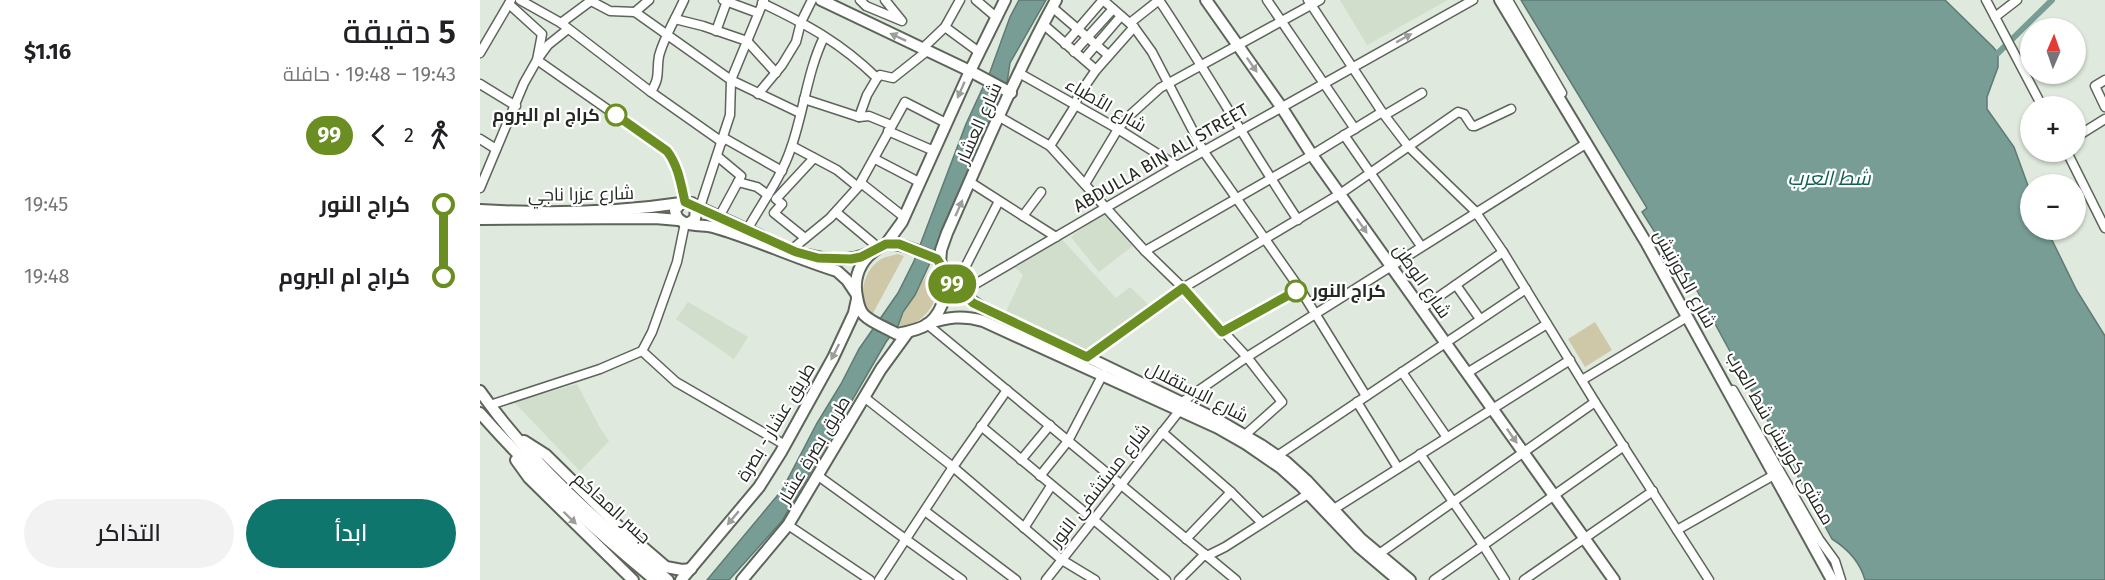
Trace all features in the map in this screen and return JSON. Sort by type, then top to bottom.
[{"type":"main road","points":[[821,0],[1007,91]]},
{"type":"main road","name":"شارع العشار","points":[[879,248],[904,217],[946,123],[975,74],[979,52],[1005,0]]},
{"type":"main road","name":"شارع الوطن","points":[[1206,0],[1312,155],[1614,580]]},
{"type":"main road","name":"شارع الكورنيش","points":[[1500,0],[1587,143],[1687,317],[1828,579]]},
{"type":"main road","name":"شارع العشار","points":[[940,265],[947,233],[1007,91],[1054,4]]},
{"type":"main road","points":[[690,204],[696,216],[684,222],[675,210],[690,204],[791,250],[818,258],[851,259],[879,248],[899,244],[940,265],[946,286],[944,301],[938,314],[927,324],[902,333],[864,315],[856,296],[857,275],[863,262],[879,248]]},
{"type":"main road","name":"شارع عزرا ناجي","points":[[480,210],[602,211],[690,204]]},
{"type":"main road","name":"شارع عزرا ناجي","points":[[480,219],[655,218],[711,227],[837,271],[847,280],[856,296]]},
{"type":"main road","name":"شارع الإستقلال","points":[[940,265],[957,290],[987,311],[1087,357],[1181,406],[1246,444],[1281,468],[1359,548],[1398,580]]},
{"type":"main road","name":"طريق عشار - بصرة","points":[[681,580],[759,487],[785,445],[854,314],[856,296]]},
{"type":"main road","name":"شارع الإستقلال","points":[[927,324],[954,317],[968,317],[983,321],[1245,435],[1277,456],[1307,481],[1360,537],[1410,580]]},
{"type":"main road","name":"طريق بصرة عشار","points":[[742,580],[788,525],[902,333]]},
{"type":"main road","points":[[480,391],[509,437],[509,451],[529,478],[633,580]]},
{"type":"main road","points":[[480,413],[509,437],[531,462]]},
{"type":"main road","points":[[509,437],[546,455],[616,524],[666,567],[691,569]]},
{"type":"main road","name":"جسر المحاكم","points":[[531,462],[593,526],[655,580]]},
{"type":"main road","name":"جسر المحاكم","points":[[531,462],[570,493],[668,580]]},
{"type":"street","points":[[520,0],[565,26],[651,92],[723,140],[782,171]]},
{"type":"street","points":[[480,188],[524,83],[537,60],[565,26],[591,1],[610,11],[637,7],[649,0]]},
{"type":"street","points":[[651,92],[658,80],[659,56],[684,0]]},
{"type":"street","points":[[758,94],[776,73],[796,42],[801,22],[812,0]]},
{"type":"street","points":[[860,0],[866,6],[902,21],[885,0]]},
{"type":"street","points":[[976,0],[996,17]]},
{"type":"street","points":[[1065,44],[1103,0],[1132,25],[1152,52],[1170,83],[1204,152],[1316,313],[1366,396]]},
{"type":"street","points":[[1050,146],[1075,106],[1078,96],[1096,70],[1132,25],[1159,0],[1202,64],[1270,179],[1298,220]]},
{"type":"street","points":[[1267,0],[1355,129]]},
{"type":"street","points":[[1085,184],[1118,129],[1160,88],[1282,21],[1309,2],[1320,0]]},
{"type":"street","name":"ABDULLA BIN ALI STREET","points":[[957,290],[1056,237],[1177,166],[1473,0]]},
{"type":"street","name":"ممشى كورنيش شط العرب","points":[[1508,0],[1819,540],[1835,561],[1841,580]]},
{"type":"street","points":[[1986,0],[2036,96]]},
{"type":"street","points":[[1995,17],[2017,0]]},
{"type":"street","points":[[716,31],[725,1],[758,13]]},
{"type":"street","points":[[480,54],[510,2],[542,34],[537,60]]},
{"type":"street","points":[[690,204],[717,156],[723,140],[730,115],[731,80],[763,2],[801,22],[854,56],[877,78]]},
{"type":"street","points":[[859,117],[867,95],[877,78],[880,75],[893,78],[925,50],[945,27],[956,2]]},
{"type":"street","points":[[1309,2],[1408,146],[1475,212],[1503,252],[1595,402],[1709,580]]},
{"type":"street","points":[[1054,4],[1108,55]]},
{"type":"street","points":[[637,7],[668,35],[731,80],[800,113]]},
{"type":"street","points":[[1074,52],[1113,9]]},
{"type":"street","points":[[1084,59],[1121,16]]},
{"type":"street","points":[[675,20],[747,41],[776,73]]},
{"type":"street","points":[[1044,25],[1096,70]]},
{"type":"street","points":[[945,27],[979,52]]},
{"type":"street","points":[[747,230],[782,171],[792,146],[815,55],[824,37]]},
{"type":"street","points":[[537,60],[667,151],[690,204]]},
{"type":"street","name":"شارع الأطباء","points":[[1018,73],[1118,129],[1177,166]]},
{"type":"street","points":[[2105,80],[2095,86],[2105,107]]},
{"type":"street","points":[[480,84],[516,106]]},
{"type":"street","points":[[1145,251],[1344,135],[1422,93]]},
{"type":"street","points":[[804,99],[859,117],[869,116],[934,151]]},
{"type":"street","points":[[791,250],[836,212],[860,185],[905,102],[946,123]]},
{"type":"street","points":[[1087,357],[1183,288],[1340,194],[1458,112],[1464,114],[1472,126],[1475,126],[1510,108]]},
{"type":"street","points":[[998,116],[1050,146],[1145,251],[1247,357],[1282,402],[1245,435]]},
{"type":"street","points":[[2086,131],[2105,119]]},
{"type":"street","points":[[1344,135],[1421,246]]},
{"type":"street","points":[[480,139],[496,149]]},
{"type":"street","name":"شارع مستشفى النور","points":[[1046,580],[1181,406],[1247,357],[1587,143]]},
{"type":"street","points":[[792,146],[837,170],[904,217]]},
{"type":"street","points":[[717,156],[741,176],[719,217]]},
{"type":"street","points":[[805,238],[774,213],[782,204],[776,199],[814,158]]},
{"type":"street","points":[[875,159],[919,182]]},
{"type":"street","points":[[2072,162],[2105,228]]},
{"type":"street","points":[[970,182],[1056,237]]},
{"type":"street","points":[[738,183],[758,187],[768,195]]},
{"type":"street","points":[[1023,216],[1041,192]]},
{"type":"street","points":[[957,290],[999,201]]},
{"type":"street","points":[[836,212],[879,248]]},
{"type":"street","points":[[490,405],[600,369],[642,351],[652,332],[677,262],[684,222]]},
{"type":"street","points":[[1421,309],[1503,252]]},
{"type":"street","points":[[1456,285],[1480,319]]},
{"type":"street","points":[[1277,456],[1526,288]]},
{"type":"street","points":[[1222,332],[1300,289]]},
{"type":"street","points":[[1582,380],[1687,317]]},
{"type":"street","points":[[927,324],[1234,579]]},
{"type":"street","points":[[1467,373],[1547,324]]},
{"type":"street","points":[[642,351],[676,382],[785,445]]},
{"type":"street","points":[[1334,508],[1570,360]]},
{"type":"street","points":[[1402,372],[1446,436]]},
{"type":"street","points":[[1040,476],[1068,441],[1103,374]]},
{"type":"street","points":[[879,580],[1007,390]]},
{"type":"street","points":[[864,397],[953,467],[1062,560],[1095,580]]},
{"type":"street","points":[[1357,402],[1398,468]]},
{"type":"street","points":[[1379,554],[1595,402]]},
{"type":"street","points":[[1021,460],[1050,425]]},
{"type":"street","points":[[981,426],[1166,580]]},
{"type":"street","points":[[1162,432],[1232,492],[1262,523]]},
{"type":"street","points":[[1434,580],[1624,446]]},
{"type":"street","points":[[1420,454],[1505,580]]},
{"type":"street","points":[[817,475],[962,580]]},
{"type":"street","points":[[1677,530],[1774,475]]},
{"type":"street","points":[[1024,528],[1052,486]]},
{"type":"street","points":[[1524,580],[1653,491]]},
{"type":"street","points":[[1186,539],[1232,492]]},
{"type":"street","points":[[1179,580],[1206,555],[1308,494]]},
{"type":"street","points":[[925,511],[1016,580]]},
{"type":"street","points":[[788,525],[870,580]]},
{"type":"shaded area","points":[[1340,0],[1448,0],[1367,45]]},
{"type":"shaded area","points":[[1106,210],[1134,245],[1099,272],[1071,237]]},
{"type":"shaded area","points":[[1058,235],[1116,298],[1130,287],[1150,306],[1089,351],[1005,314],[1023,275],[1011,264]]},
{"type":"shaded area","points":[[898,254],[904,256],[872,315],[864,303],[865,281],[871,268],[878,261]]},
{"type":"shaded area","points":[[929,271],[934,277],[937,290],[933,304],[917,321],[897,329],[894,328]]},
{"type":"shaded area","points":[[688,302],[748,337],[734,359],[676,319]]},
{"type":"shaded area","points":[[1595,322],[1612,350],[1585,367],[1568,339]]},
{"type":"shaded area","points":[[577,384],[609,441],[580,471],[514,402]]},
{"type":"water","points":[[1019,0],[1046,0],[1010,63],[1007,83],[915,295],[782,521],[729,580],[707,580],[782,490],[859,349],[898,293],[914,261],[966,124]]},
{"type":"water","name":"شط العرب","points":[[1521,0],[1945,0],[1998,53],[1998,67],[1987,97],[1987,109],[2014,147],[2024,174],[2020,174],[2020,240],[2052,240],[2077,291],[2105,336],[2105,580],[1865,580],[1853,557],[1832,539],[1695,287],[1690,288],[1642,212],[1647,208]]},
{"type":"waterway","points":[[1998,53],[2052,0]]},
{"type":"bus line","name":"99","points":[[616,115],[667,151],[678,171],[685,202],[692,203],[694,206],[796,252],[818,258],[851,259],[861,257],[886,244],[899,244],[937,259],[955,287],[973,303],[1087,357],[1183,288],[1222,332],[1296,291]]},
{"type":"place","name":"كراج ام البروم","points":[[616,115]]},
{"type":"place","name":"كراج النور","points":[[1296,291]]}]
